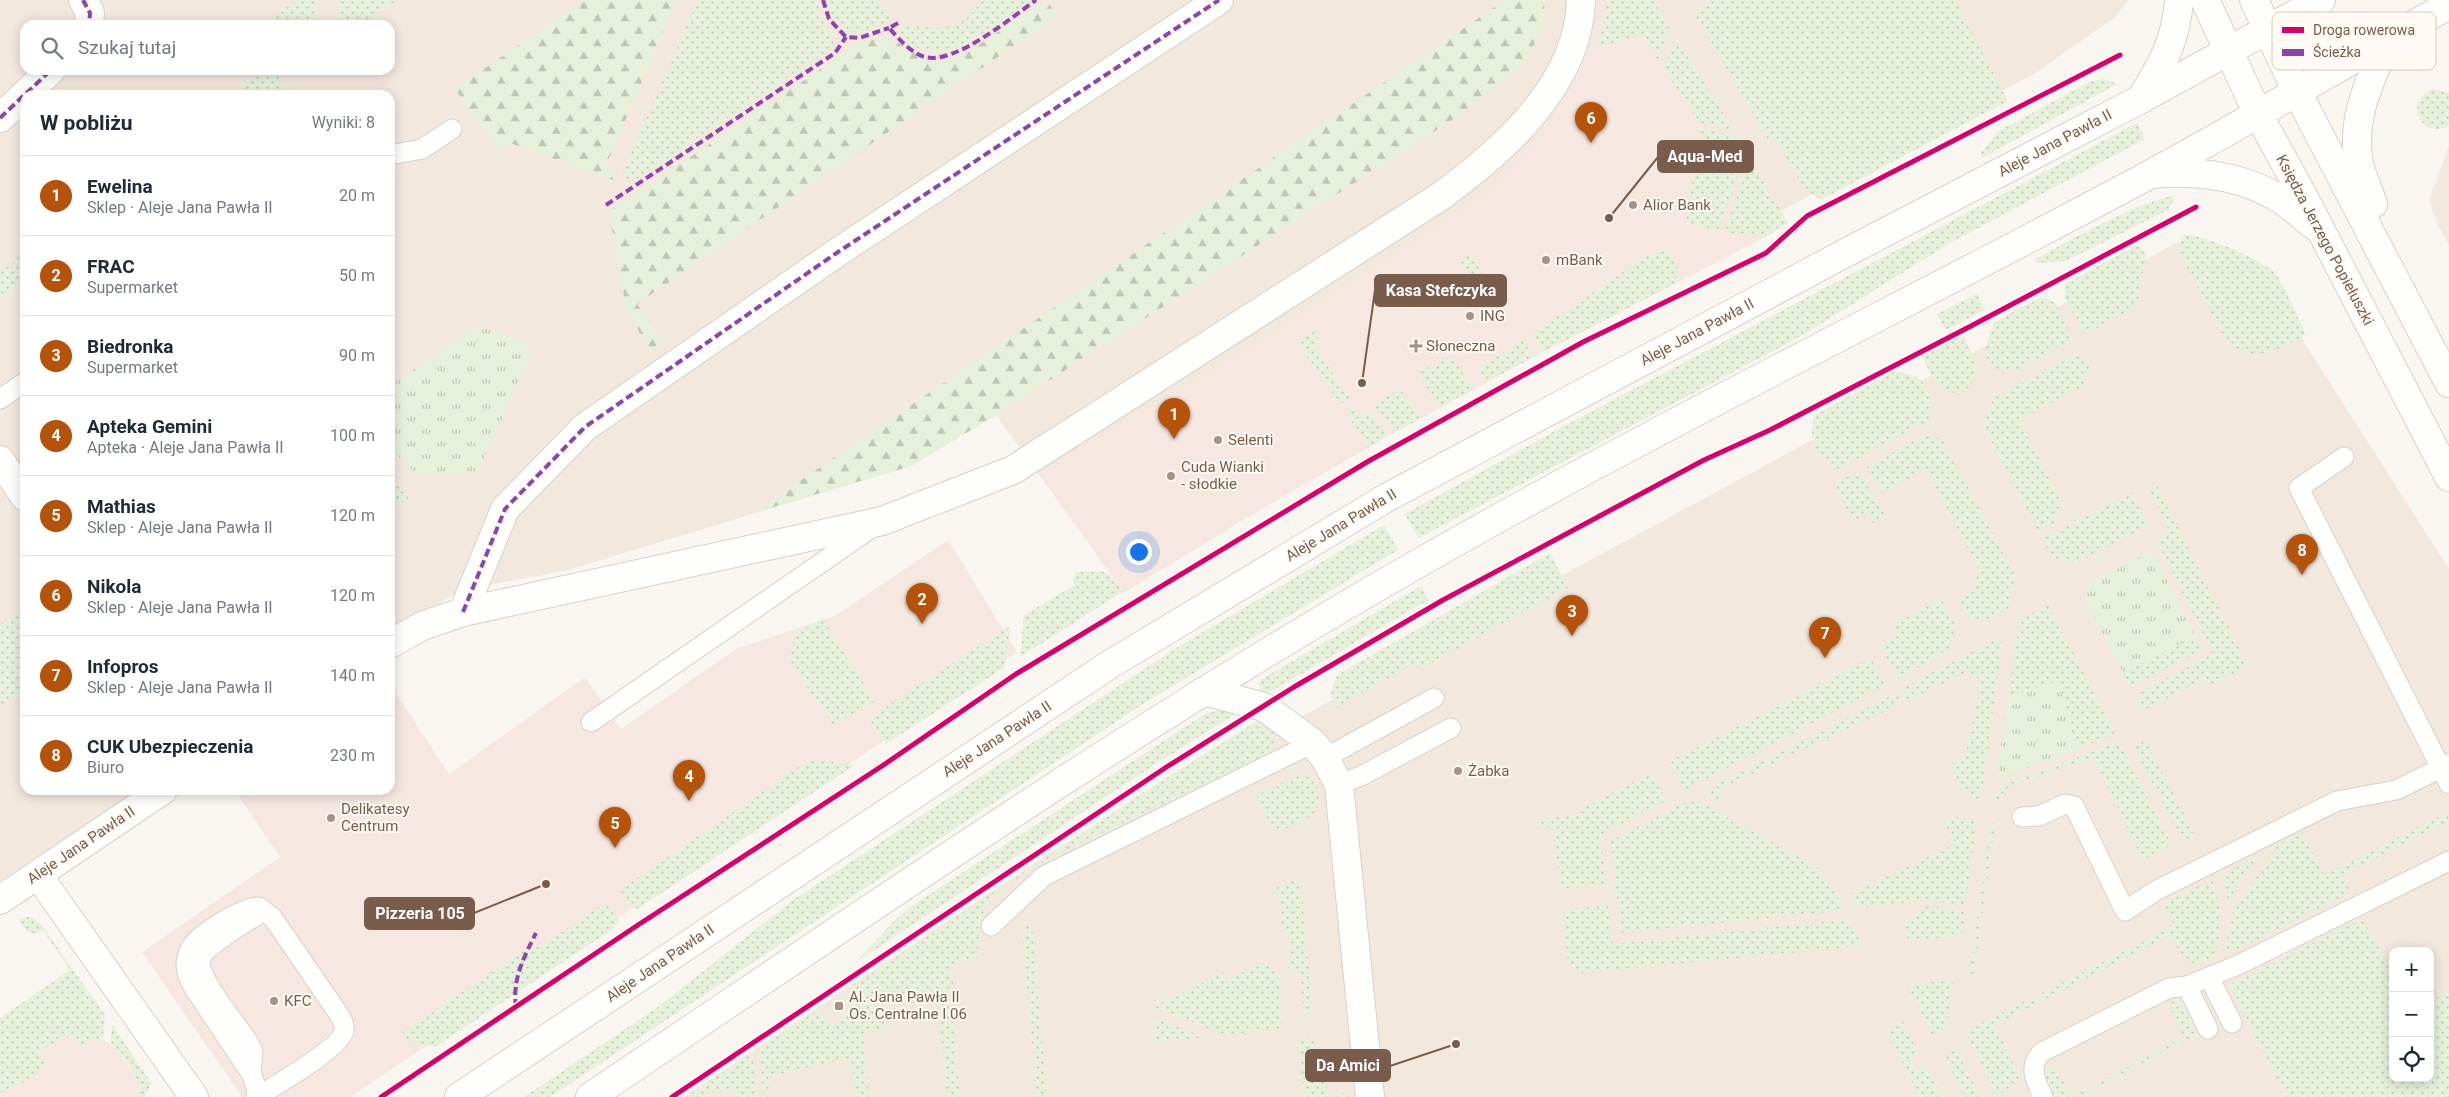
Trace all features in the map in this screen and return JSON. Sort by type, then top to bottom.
[{"type":"street","points":[[83,0],[90,13],[89,20]]},
{"type":"street","points":[[463,612],[505,509],[585,427],[838,252],[1219,0]]},
{"type":"street","points":[[395,641],[422,626],[463,612],[882,521],[1014,470],[1442,196],[1485,164],[1526,122],[1552,88],[1571,54],[1581,0]]},
{"type":"street","points":[[2140,99],[2163,62],[2177,26],[2179,0]]},
{"type":"street","name":"Księdza Jerzego Popiełuszki","points":[[2205,0],[2258,114],[2449,477]]},
{"type":"street","points":[[2254,0],[2272,39]]},
{"type":"street","name":"Aleje Jana Pawła II","points":[[2298,12],[2321,0]]},
{"type":"street","points":[[2436,12],[2449,5]]},
{"type":"street","name":"Aleje Jana Pawła II","points":[[459,1097],[1109,665],[1386,498],[1853,249],[2140,99],[2272,25]]},
{"type":"street","points":[[2287,70],[2449,383]]},
{"type":"street","points":[[590,1097],[1007,818],[1204,691],[1429,558],[1645,440],[2151,174],[2335,70]]},
{"type":"street","points":[[2375,70],[2362,102],[2356,133],[2359,165],[2397,282]]},
{"type":"street","points":[[30,90],[46,75]]},
{"type":"street","points":[[0,118],[20,99]]},
{"type":"street","points":[[2151,174],[2198,173],[2242,182],[2285,202],[2322,233]]},
{"type":"street","points":[[0,460],[20,490]]},
{"type":"street","points":[[1204,691],[1264,707],[1319,750],[1339,785],[1370,1097]]},
{"type":"street","name":"Aleje Jana Pawła II","points":[[0,900],[156,795]]},
{"type":"street","points":[[38,875],[194,1097]]},
{"type":"lane","points":[[395,154],[422,149],[452,129]]},
{"type":"lane","points":[[0,399],[20,385]]},
{"type":"lane","points":[[2022,817],[2039,816],[2065,804],[2074,806],[2125,911],[2157,890],[2337,801],[2396,790],[2446,772],[2299,488],[2344,457]]},
{"type":"lane","points":[[591,722],[882,521]]},
{"type":"lane","points":[[991,926],[1044,876],[1434,698]]},
{"type":"lane","points":[[1339,785],[1363,775],[1451,728]]},
{"type":"lane","points":[[2043,1097],[2033,1073],[2034,1061],[2042,1052],[2169,988],[2187,986],[2209,977],[2449,862]]},
{"type":"lane","points":[[259,906],[273,918],[338,1013],[344,1023],[344,1032],[335,1046],[256,1097],[257,1091],[250,1072],[194,988],[187,976],[186,964],[191,946],[244,910],[259,906]]},
{"type":"lane","points":[[2209,977],[2232,1022]]},
{"type":"lane","points":[[2187,986],[2208,1029]]},
{"type":"shaded area","points":[[0,0],[2129,0],[2115,17],[2037,72],[1464,383],[1124,591],[996,415],[911,466],[568,570],[461,590],[395,632],[395,90],[20,90],[20,795],[140,795],[0,885]]},
{"type":"shaded area","points":[[1644,34],[1655,56],[1702,125],[1686,223],[1765,237],[1534,357],[1383,439],[1246,518],[1124,593],[1038,473],[1266,338],[1483,196],[1535,144],[1552,118],[1588,50]]},
{"type":"shaded area","points":[[2449,146],[2449,246],[2438,225],[2429,200]]},
{"type":"shaded area","points":[[2178,242],[2263,278],[2449,569],[2449,1097],[684,1097],[1053,851]]},
{"type":"shaded area","points":[[948,540],[1017,652],[350,1097],[242,1097],[142,952],[280,857],[238,795],[395,795],[395,692],[449,774],[585,677],[621,729],[736,649],[835,616]]},
{"type":"shaded area","points":[[66,1035],[88,1042],[103,1040],[117,1049],[139,1083],[137,1097],[1,1097],[0,1094],[46,1065],[38,1053]]},
{"type":"green space","points":[[297,0],[315,0],[316,20],[271,20]]},
{"type":"green space","points":[[337,0],[397,0],[367,20],[341,20]]},
{"type":"green space","points":[[584,0],[677,0],[606,165],[616,181],[510,143],[499,150],[455,89]]},
{"type":"green space","points":[[698,0],[817,0],[824,24],[834,36],[833,47],[635,180],[629,181],[625,179],[623,172]]},
{"type":"green space","points":[[826,0],[876,0],[894,15],[881,25],[865,31],[848,32],[835,22]]},
{"type":"green space","points":[[982,0],[1032,0],[966,44],[954,48],[934,51],[921,49],[913,46],[897,32],[906,27],[936,28],[958,23],[970,15]]},
{"type":"green space","points":[[1046,0],[1058,16],[637,304],[662,340],[649,353],[625,302],[609,212],[846,52],[867,41],[887,37],[934,62],[957,59]]},
{"type":"green space","points":[[1505,0],[1545,0],[1542,29],[1524,64],[1455,118],[996,415],[911,466],[753,513]]},
{"type":"green space","points":[[1608,0],[1653,0],[1669,26],[1659,63],[1644,34],[1598,47]]},
{"type":"green space","points":[[1716,0],[1955,0],[2008,101],[1822,199],[1815,196],[1801,182],[1776,138],[1769,141],[1693,12]]},
{"type":"green space","points":[[1675,36],[1734,131],[1700,123],[1664,70]]},
{"type":"green space","points":[[255,75],[278,75],[283,90],[238,90]]},
{"type":"green space","points":[[2104,79],[2117,84],[1982,158],[1981,153],[1997,132],[2089,82]]},
{"type":"green space","points":[[2433,89],[2449,93],[2449,126],[2439,129],[2430,128],[2423,124],[2417,110],[2419,102],[2424,95]]},
{"type":"green space","points":[[2137,123],[2145,139],[1950,243],[1803,335],[1419,538],[1405,514],[1562,427]]},
{"type":"green space","points":[[1701,127],[1736,137],[1746,153],[1719,231],[1686,223]]},
{"type":"green space","points":[[1750,159],[1788,223],[1765,237],[1725,232]]},
{"type":"green space","points":[[2174,195],[2172,205],[2166,211],[2066,261],[2037,263],[2036,259],[2104,223],[2138,207]]},
{"type":"green space","points":[[2184,235],[2231,248],[2274,272],[2286,292],[2306,335],[2264,353],[2253,354],[2243,352],[2234,346],[2224,337],[2180,254],[2180,243]]},
{"type":"green space","points":[[2135,246],[2140,247],[2146,253],[2137,307],[2084,335],[2065,298],[2065,284]]},
{"type":"green space","points":[[1663,251],[1672,256],[1677,264],[1676,283],[1543,352],[1532,334],[1646,256]]},
{"type":"green space","points":[[20,254],[20,284],[0,297],[0,271],[14,262]]},
{"type":"green space","points":[[1470,254],[1496,295],[1497,308],[1492,311],[1458,261]]},
{"type":"green space","points":[[1977,294],[1985,310],[1946,330],[1937,314]]},
{"type":"green space","points":[[2043,296],[2055,303],[2073,339],[2015,371],[2003,373],[1987,362],[1986,345],[1994,322]]},
{"type":"green space","points":[[478,326],[523,340],[532,352],[478,472],[416,474],[395,453],[395,383]]},
{"type":"green space","points":[[1314,331],[1320,342],[1315,348],[1350,397],[1340,404],[1297,342]]},
{"type":"green space","points":[[1963,335],[1975,361],[1977,374],[1967,391],[1950,392],[1938,384],[1922,357]]},
{"type":"green space","points":[[1523,339],[1534,357],[1486,382],[1477,370]]},
{"type":"green space","points":[[2081,352],[2091,371],[2081,377],[2085,385],[2019,420],[2061,501],[2055,523],[2038,531],[1983,425],[1994,398]]},
{"type":"green space","points":[[1451,356],[1474,389],[1440,407],[1417,373]]},
{"type":"green space","points":[[1893,372],[1906,373],[1922,381],[1929,391],[1931,398],[1932,419],[1837,469],[1819,452],[1813,440],[1812,432],[1815,415]]},
{"type":"green space","points":[[1400,388],[1420,419],[1394,433],[1374,405]]},
{"type":"green space","points":[[1354,407],[1361,416],[1370,411],[1388,436],[1368,448],[1346,412]]},
{"type":"green space","points":[[1931,436],[1941,439],[1945,444],[2016,577],[2008,609],[1983,622],[1969,619],[1959,599],[1973,592],[1979,570],[1926,469],[1882,493],[1867,467],[1920,437]]},
{"type":"green space","points":[[1858,471],[1886,516],[1873,523],[1868,514],[1854,522],[1837,492],[1837,484],[1839,482]]},
{"type":"green space","points":[[395,482],[409,498],[395,508]]},
{"type":"green space","points":[[2156,484],[2248,666],[2206,687],[2202,680],[2142,711],[2137,701],[2142,691],[2213,654],[2156,540],[2170,533],[2148,488]]},
{"type":"green space","points":[[2133,493],[2148,526],[2077,563],[2052,558],[2043,539]]},
{"type":"green space","points":[[1384,525],[1398,550],[1146,702],[550,1097],[524,1097],[658,1007],[793,900],[1178,647]]},
{"type":"green space","points":[[2152,551],[2195,636],[2123,673],[2086,601],[2089,583]]},
{"type":"green space","points":[[1550,553],[1568,588],[1419,670],[1415,663],[1334,709],[1331,692],[1337,675]]},
{"type":"green space","points":[[1076,572],[1106,572],[1124,591],[1020,657],[1024,615],[1073,586]]},
{"type":"green space","points":[[1421,586],[1428,600],[1265,695],[1261,694],[1259,683],[1262,679]]},
{"type":"green space","points":[[1941,599],[1955,625],[1950,648],[1899,679],[1880,646],[1897,637],[1890,626]]},
{"type":"green space","points":[[2048,605],[2114,731],[2113,735],[2004,777],[1998,768],[2020,619]]},
{"type":"green space","points":[[20,613],[20,693],[0,706],[0,624]]},
{"type":"green space","points":[[822,618],[875,701],[833,725],[790,662],[791,648],[795,635]]},
{"type":"green space","points":[[1010,626],[1005,667],[886,744],[868,718]]},
{"type":"green space","points":[[2003,636],[1981,799],[1974,798],[1960,788],[1950,764],[1965,757],[1980,687],[1978,678],[1970,673],[1965,673],[1907,701],[1902,688]]},
{"type":"green space","points":[[2195,636],[2202,650],[2130,687],[2123,673]]},
{"type":"green space","points":[[1871,659],[1885,685],[1685,790],[1670,761]]},
{"type":"green space","points":[[2057,681],[2080,748],[2003,777],[1998,768],[2008,697]]},
{"type":"green space","points":[[1894,694],[1903,703],[1726,786],[1718,794],[1720,801],[1708,796],[1709,789]]},
{"type":"green space","points":[[1219,710],[1237,713],[1151,767],[855,963],[895,920],[913,905],[1205,714]]},
{"type":"green space","points":[[1259,720],[1272,726],[1273,744],[1268,754],[1051,857],[1000,890],[988,903],[980,921],[977,958],[950,965],[953,984],[949,985],[960,1097],[947,1097],[938,1000],[884,1006],[885,1031],[863,1033],[869,1097],[855,1097],[851,1058],[768,1077],[769,1097],[763,1097],[760,1048],[819,1009],[831,1027],[861,1004],[851,987],[1141,794]]},
{"type":"green space","points":[[2141,741],[2148,745],[2193,831],[2192,838],[2188,841],[2181,838],[2136,751],[2135,745]]},
{"type":"green space","points":[[2115,743],[2120,744],[2172,845],[2143,860],[2093,757],[2009,787],[1999,797],[1998,803],[1992,798],[2005,785]]},
{"type":"green space","points":[[810,759],[855,765],[636,910],[620,890]]},
{"type":"green space","points":[[1651,773],[1667,800],[1601,835],[1606,885],[1560,889],[1553,827],[1538,828],[1537,819],[1582,815],[1581,809]]},
{"type":"green space","points":[[1302,774],[1310,778],[1318,787],[1320,799],[1318,807],[1307,818],[1275,834],[1257,795]]},
{"type":"green space","points":[[1698,801],[1817,867],[1846,910],[1621,933],[1611,841],[1683,803]]},
{"type":"green space","points":[[2448,812],[2449,821],[2342,875],[2349,889],[2347,894],[2239,949],[2226,953],[2230,917],[2278,845],[2302,832],[2324,875]]},
{"type":"green space","points":[[1953,817],[1977,820],[1965,906],[1927,900],[1863,908],[1855,903],[1849,895],[1955,844],[1944,821]]},
{"type":"green space","points":[[1991,823],[1995,824],[1973,980],[1969,979]]},
{"type":"green space","points":[[2255,857],[2256,861],[2228,900],[2222,874]]},
{"type":"green space","points":[[1297,879],[1301,886],[1313,1012],[1304,1013],[1300,970],[1287,972],[1292,944],[1280,920],[1283,906],[1274,889]]},
{"type":"green space","points":[[2212,880],[2218,899],[2220,919],[2219,939],[2214,958],[2196,963],[2187,962],[2169,936],[1995,1025],[2020,1077],[1998,1097],[1966,1034],[1972,1028],[2025,1001],[2030,1002],[2040,998],[2042,993],[2174,926],[2164,903]]},
{"type":"green space","points":[[607,904],[619,921],[613,929],[435,1047],[409,1041],[402,1032],[522,952],[540,946],[599,907]]},
{"type":"green space","points":[[1608,905],[1613,944],[1848,919],[1863,946],[1579,973],[1568,963],[1563,910]]},
{"type":"green space","points":[[1928,906],[1965,912],[1962,935],[1908,941],[1905,921]]},
{"type":"green space","points":[[34,918],[43,927],[105,1015],[103,1040],[88,1042],[81,1047],[72,1035],[67,1038],[66,1035],[38,1053],[46,1066],[22,1083],[20,1081],[0,1094],[0,1018],[70,970],[43,930],[35,934],[26,930],[18,919]]},
{"type":"green space","points":[[2362,918],[2389,967],[2389,1082],[2434,1082],[2434,999],[2449,991],[2449,1097],[2286,1097],[2229,985]]},
{"type":"green space","points":[[1027,923],[1032,927],[1047,1097],[1037,1097],[1023,943]]},
{"type":"green space","points":[[1266,963],[1277,975],[1280,984],[1282,1029],[1224,1035],[1154,1007],[1224,972],[1228,980],[1258,964]]},
{"type":"green space","points":[[1953,980],[1946,1029],[1933,1036],[1907,985]]},
{"type":"green space","points":[[2173,1000],[2180,1002],[2197,1034],[2078,1097],[2072,1097],[2184,1037],[2170,1007]]},
{"type":"green space","points":[[1154,1017],[1203,1037],[1154,1043]]},
{"type":"green space","points":[[1903,1022],[1918,1053],[1910,1061],[1915,1069],[1926,1068],[1942,1097],[1920,1097],[1887,1031]]},
{"type":"green space","points":[[112,1024],[151,1083],[145,1097],[137,1097],[139,1091],[135,1076],[121,1054],[111,1044]]},
{"type":"green space","points":[[1313,1038],[1316,1063],[1324,1062],[1328,1095],[1350,1092],[1350,1097],[1304,1097],[1299,1039]]},
{"type":"green space","points":[[1956,1049],[1981,1097],[1965,1097],[1944,1056]]},
{"type":"green space","points":[[749,1055],[754,1064],[757,1097],[735,1097],[734,1088],[710,1092],[703,1097],[686,1097]]},
{"type":"green space","points":[[2054,1064],[2072,1097],[2051,1097],[2046,1075],[2047,1071]]},
{"type":"marked path","points":[[83,0],[90,13],[89,20]]},
{"type":"marked path","points":[[823,0],[829,19],[846,37],[859,38],[889,28]]},
{"type":"marked path","points":[[898,23],[889,28],[906,45],[915,53],[925,57],[937,58],[952,54],[983,38],[1036,0]]},
{"type":"marked path","points":[[463,612],[505,509],[585,427],[838,252],[1219,0]]},
{"type":"marked path","points":[[606,205],[835,53],[846,37]]},
{"type":"marked path","points":[[30,90],[46,75]]},
{"type":"marked path","points":[[0,118],[20,99]]},
{"type":"marked path","points":[[516,1007],[517,978],[536,933]]},
{"type":"cycle path","points":[[381,1097],[638,925],[882,766],[1016,674],[1367,462],[1583,342],[1766,253],[1807,216],[2120,55]]},
{"type":"cycle path","points":[[672,1097],[1165,768],[1294,687],[1443,600],[1704,460],[1770,430],[2196,207]]},
{"type":"place","name":"Nikola","points":[[1591,143]]},
{"type":"place","name":"Alior Bank","points":[[1633,205]]},
{"type":"place","name":"Aqua-Med","points":[[1609,218]]},
{"type":"place","name":"mBank","points":[[1546,260]]},
{"type":"place","name":"ING","points":[[1470,316]]},
{"type":"place","name":"Słoneczna","points":[[1416,346]]},
{"type":"place","name":"Kasa Stefczyka","points":[[1362,383]]},
{"type":"place","name":"Ewelina","points":[[1174,439]]},
{"type":"place","name":"Selenti","points":[[1218,440]]},
{"type":"place","name":"Cuda Wianki - słodkie","points":[[1171,476]]},
{"type":"place","name":"CUK Ubezpieczenia","points":[[2302,575]]},
{"type":"place","name":"FRAC","points":[[922,624]]},
{"type":"place","name":"Biedronka","points":[[1572,636]]},
{"type":"place","name":"Infopros","points":[[1825,658]]},
{"type":"place","name":"Żabka","points":[[1458,771]]},
{"type":"place","name":"Apteka Gemini","points":[[689,801]]},
{"type":"place","name":"Delikatesy Centrum","points":[[331,818]]},
{"type":"place","name":"Mathias","points":[[615,848]]},
{"type":"place","name":"Pizzeria 105","points":[[546,884]]},
{"type":"place","name":"KFC","points":[[274,1001]]},
{"type":"place","name":"Al. Jana Pawła II Os. Centralne I 06","points":[[839,1006]]},
{"type":"place","name":"Da Amici","points":[[1456,1044]]}]
